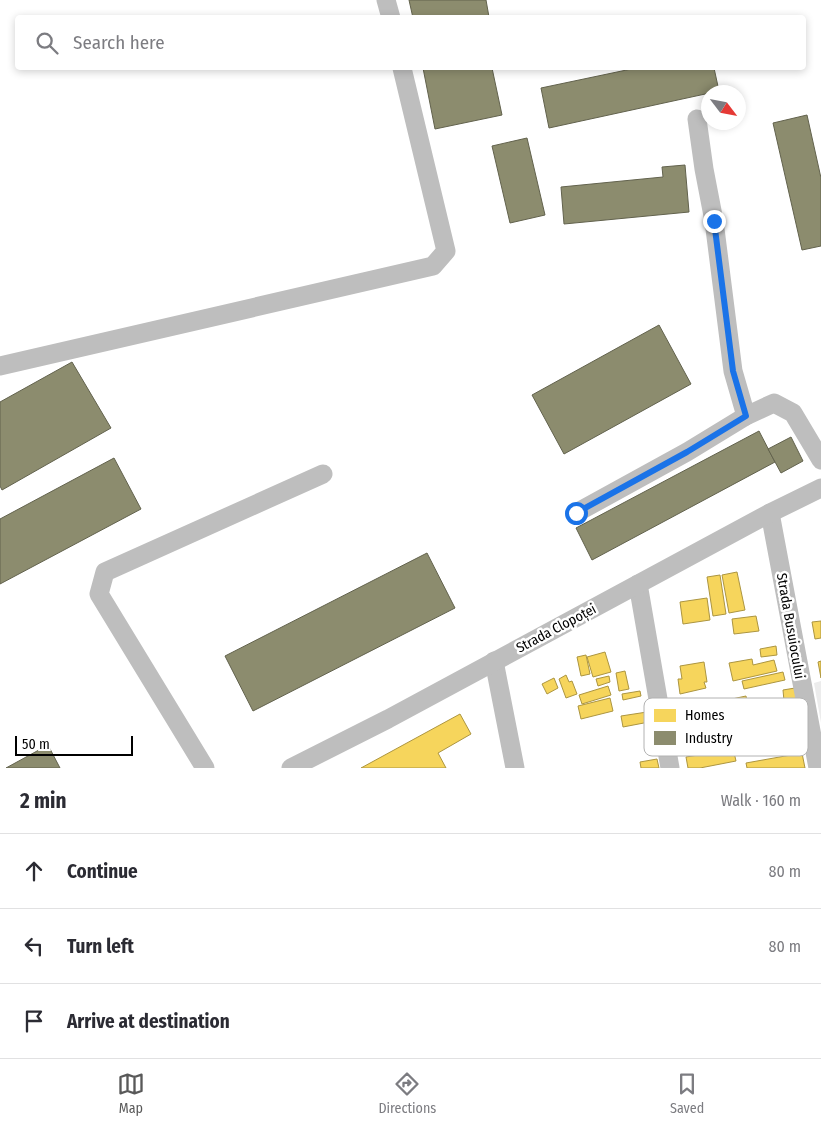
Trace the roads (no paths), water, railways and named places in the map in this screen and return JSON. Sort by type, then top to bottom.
[{"type":"street","points":[[386,0],[389,15]]},
{"type":"street","points":[[0,366],[433,266],[446,251],[402,70]]},
{"type":"street","points":[[697,119],[714,221],[733,371],[746,416]]},
{"type":"street","points":[[576,513],[687,452],[746,416],[774,404],[793,413],[821,460]]},
{"type":"street","points":[[205,768],[100,594],[105,572],[322,474]]},
{"type":"street","name":"Strada Clopoței","points":[[291,768],[388,719],[770,512],[821,488]]},
{"type":"street","name":"Strada Busuiocului","points":[[770,512],[805,698]]},
{"type":"street","points":[[638,584],[658,698]]},
{"type":"street","points":[[494,661],[515,768]]},
{"type":"street","name":"Strada Busuiocului","points":[[808,715],[818,768]]}]
